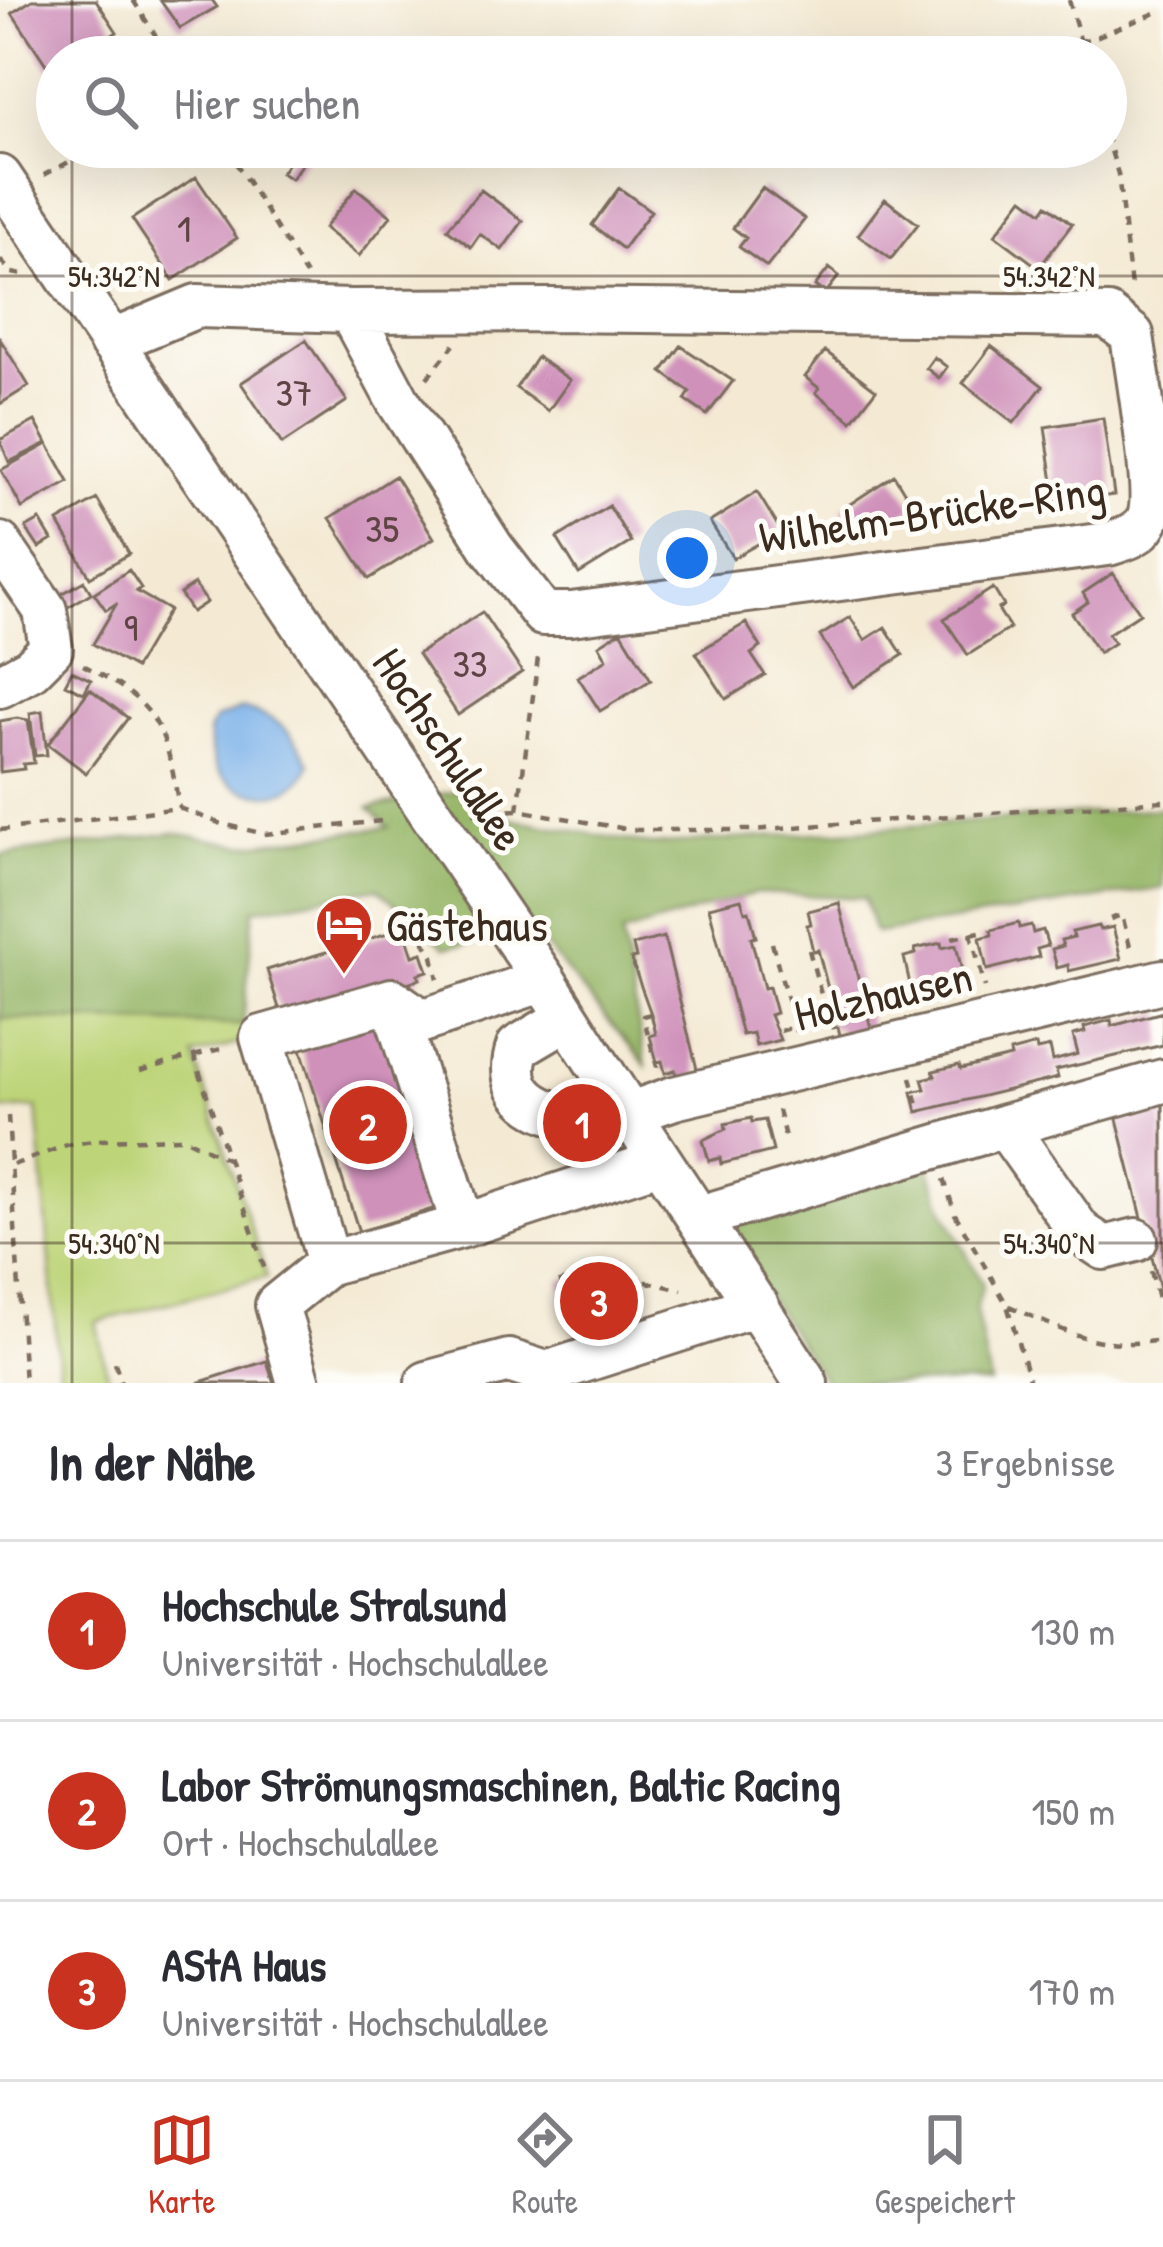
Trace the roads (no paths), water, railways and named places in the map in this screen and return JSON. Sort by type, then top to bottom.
[{"type":"street","name":"Hochschulallee","points":[[10,184],[111,342],[544,980],[806,1383]]},
{"type":"street","points":[[111,342],[197,306],[331,311]]},
{"type":"street","name":"Wilhelm-Brücke-Ring","points":[[331,311],[1108,316],[1132,335],[1151,488],[1150,517],[1126,539],[841,580],[543,614],[494,553],[398,401],[331,311]]},
{"type":"street","points":[[0,544],[45,610],[51,649],[31,669],[0,686]]},
{"type":"street","points":[[392,1000],[422,1021],[544,980]]},
{"type":"street","name":"Holzhausen","points":[[567,1018],[518,1047],[513,1071],[518,1090],[552,1112],[587,1121],[617,1120],[626,1112],[812,1051],[902,1043],[1149,984]]},
{"type":"street","points":[[392,1000],[463,1226]]},
{"type":"street","points":[[329,1263],[262,1037],[392,1000]]},
{"type":"street","points":[[700,1217],[927,1141],[1005,1126],[1163,1082]]},
{"type":"street","points":[[1005,1126],[1080,1232],[1104,1248],[1136,1240]]},
{"type":"street","points":[[299,1383],[277,1305],[329,1263],[463,1226],[659,1162]]},
{"type":"street","points":[[427,1383],[509,1361],[546,1373],[757,1305]]},
{"type":"water","points":[[242,709],[275,721],[304,753],[310,764],[292,786],[280,792],[252,793],[217,769],[208,732],[215,719]]},
{"type":"place","name":"Gästehaus","points":[[344,976]]},
{"type":"place","name":"Hochschule Stralsund","points":[[582,1123]]},
{"type":"place","name":"Labor Strömungsmaschinen, Baltic Racing","points":[[368,1125]]},
{"type":"place","name":"AStA Haus","points":[[599,1301]]}]
